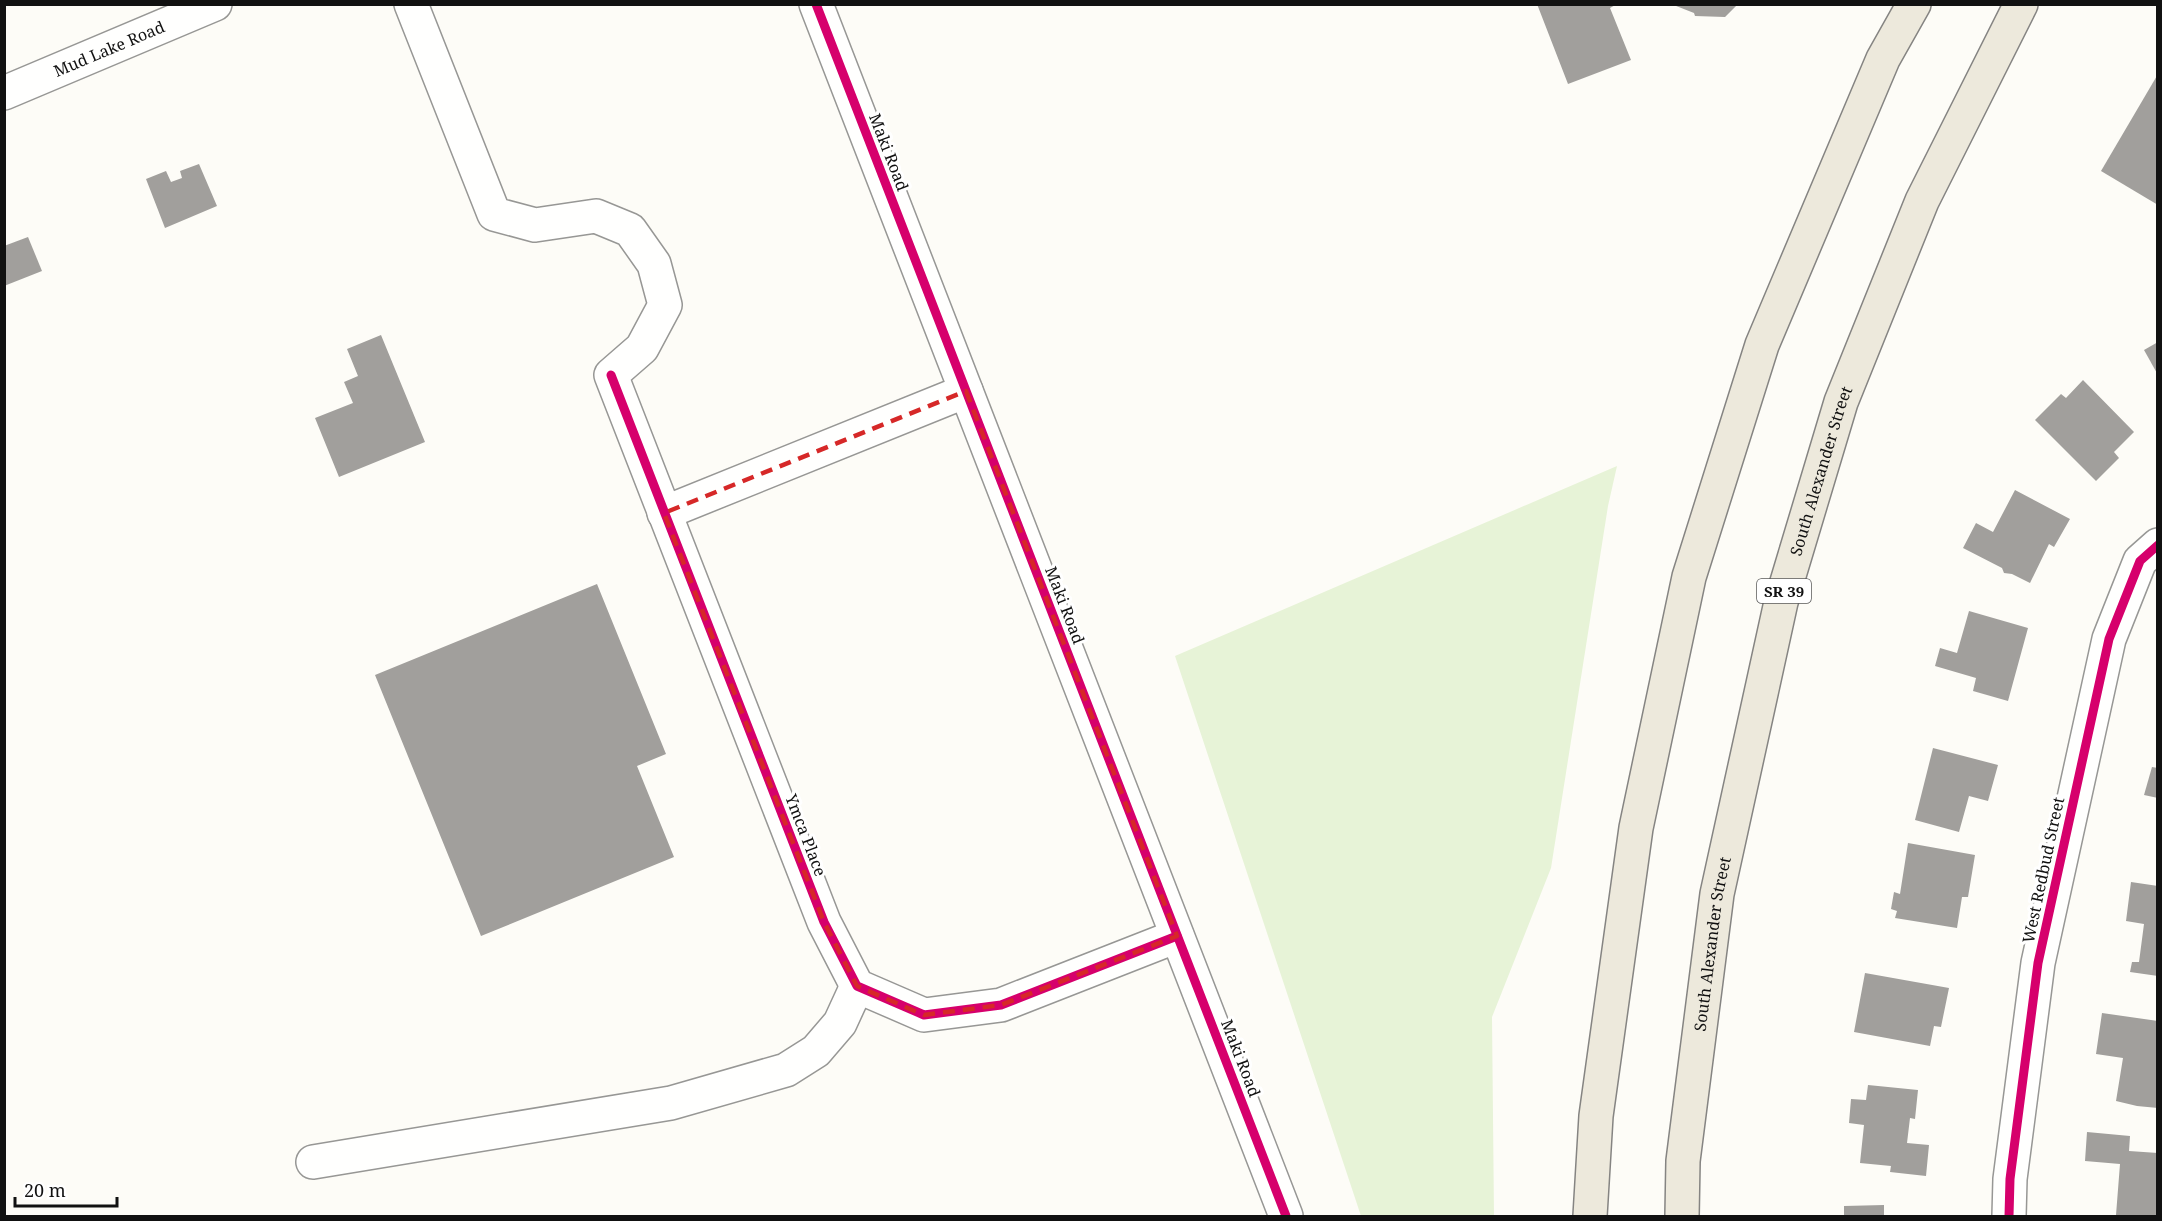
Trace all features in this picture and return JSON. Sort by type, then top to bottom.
[{"type":"main road","points":[[1590,1216],[1596,1116],[1636,828],[1689,577],[1762,345],[1883,58],[1914,4]]},
{"type":"main road","name":"South Alexander Street","points":[[1682,1216],[1683,1161],[1717,894],[1781,602],[1845,391],[1922,201],[2021,4]]},
{"type":"street","name":"Mud Lake Road","points":[[4,93],[215,4]]},
{"type":"street","name":"Ymca Place","points":[[411,4],[494,214],[535,225],[596,216],[630,230],[654,264],[666,305],[642,348],[611,375],[824,922],[857,986]]},
{"type":"street","name":"Maki Road","points":[[816,4],[1286,1216]]},
{"type":"street","points":[[664,513],[966,391]]},
{"type":"street","name":"West Redbud Street","points":[[2009,1216],[2010,1179],[2038,963],[2109,639],[2140,561],[2157,545]]},
{"type":"street","points":[[313,1162],[671,1103],[786,1070],[816,1051],[840,1023],[857,986],[924,1015],[1002,1005],[1177,936]]},
{"type":"highlighted area","points":[[966,391],[1177,936],[1001,1005],[924,1015],[857,986],[824,922],[664,513]]},
{"type":"green space","points":[[1617,466],[1608,506],[1551,868],[1492,1017],[1494,1216],[1361,1216],[1175,656]]},
{"type":"building","points":[[1537,4],[1617,4],[1610,8],[1631,60],[1568,84]]},
{"type":"building","points":[[1671,4],[1738,4],[1725,17],[1695,16],[1694,13]]},
{"type":"building","points":[[2158,74],[2158,205],[2101,171]]},
{"type":"building","points":[[199,164],[217,206],[165,228],[146,179],[166,171],[171,182],[182,178],[180,171]]},
{"type":"building","points":[[28,237],[42,271],[4,286],[4,246]]},
{"type":"building","points":[[381,335],[425,442],[339,477],[315,418],[353,403],[344,382],[358,376],[347,349]]},
{"type":"building","points":[[2158,342],[2158,375],[2144,350]]},
{"type":"building","points":[[2083,380],[2134,432],[2114,452],[2119,458],[2096,481],[2035,420],[2061,394],[2066,398]]},
{"type":"building","points":[[2015,490],[2070,519],[2054,547],[2049,544],[2030,583],[2012,574],[2004,573],[2002,568],[1963,548],[1976,523],[1993,532]]},
{"type":"building","points":[[597,584],[666,754],[637,766],[674,857],[481,936],[375,675]]},
{"type":"building","points":[[1969,611],[2028,628],[2008,701],[1973,691],[1976,678],[1935,666],[1940,648],[1957,653]]},
{"type":"building","points":[[1933,748],[1998,765],[1988,801],[1969,796],[1959,832],[1915,820]]},
{"type":"building","points":[[2152,767],[2158,768],[2158,798],[2144,795]]},
{"type":"building","points":[[1908,843],[1975,855],[1968,897],[1962,897],[1957,928],[1895,918],[1897,911],[1891,909],[1894,892],[1900,894]]},
{"type":"building","points":[[2131,882],[2158,886],[2158,976],[2130,972],[2132,962],[2139,962],[2144,924],[2126,921]]},
{"type":"building","points":[[1865,973],[1949,988],[1941,1027],[1934,1026],[1930,1046],[1854,1032]]},
{"type":"building","points":[[2102,1013],[2158,1021],[2158,1108],[2116,1101],[2123,1058],[2096,1054]]},
{"type":"building","points":[[1868,1085],[1918,1090],[1915,1119],[1910,1118],[1907,1143],[1929,1145],[1926,1176],[1890,1172],[1891,1166],[1860,1163],[1864,1125],[1849,1123],[1851,1099],[1866,1100]]},
{"type":"building","points":[[2087,1132],[2130,1136],[2129,1151],[2158,1153],[2158,1216],[2116,1215],[2120,1164],[2085,1161]]},
{"type":"building","points":[[1884,1205],[1884,1216],[1844,1216],[1844,1206]]},
{"type":"cycle path","points":[[816,4],[1286,1216]]},
{"type":"cycle path","points":[[611,375],[824,922],[857,986],[924,1015],[1001,1005],[1177,936]]},
{"type":"cycle path","points":[[2009,1216],[2010,1179],[2038,963],[2109,639],[2140,561],[2158,545]]}]
